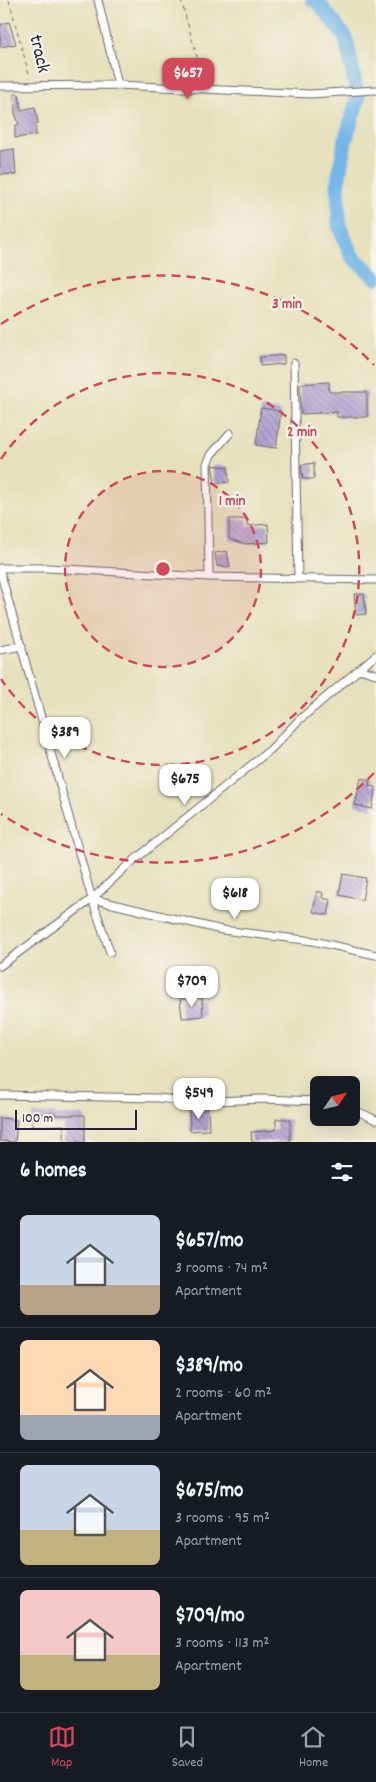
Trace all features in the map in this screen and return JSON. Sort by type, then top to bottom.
[{"type":"street","points":[[98,0],[118,85]]},
{"type":"street","points":[[0,86],[118,85],[310,94],[376,90]]},
{"type":"street","points":[[294,363],[298,578]]},
{"type":"street","points":[[209,578],[207,464],[211,455],[230,433]]},
{"type":"street","points":[[110,952],[92,899],[0,570],[46,568],[209,578],[376,580]]},
{"type":"street","points":[[0,650],[22,646]]},
{"type":"street","points":[[0,966],[92,899],[127,866],[271,749],[300,720],[376,655]]},
{"type":"street","points":[[359,669],[376,674]]},
{"type":"street","points":[[92,899],[222,930],[313,941],[376,955]]},
{"type":"street","points":[[0,1095],[158,1098],[194,1102],[262,1099],[310,1101]]},
{"type":"street","points":[[360,1112],[376,1120]]},
{"type":"path","name":"track","points":[[9,0],[32,86]]},
{"type":"path","points":[[181,0],[206,90]]},
{"type":"building","points":[[9,22],[16,44],[0,47],[0,25]]},
{"type":"building","points":[[14,94],[19,94],[21,110],[35,107],[38,123],[35,125],[36,135],[15,138],[15,126],[19,124],[15,113]]},
{"type":"building","points":[[14,149],[16,175],[0,174],[0,151]]},
{"type":"building","points":[[284,355],[284,364],[260,366],[260,357]]},
{"type":"building","points":[[329,382],[329,392],[367,392],[367,417],[337,417],[337,412],[301,414],[300,384]]},
{"type":"building","points":[[261,408],[281,411],[276,448],[256,445]]},
{"type":"building","points":[[314,463],[314,479],[303,479],[301,465]]},
{"type":"building","points":[[212,465],[228,467],[229,482],[215,483]]},
{"type":"building","points":[[229,519],[247,519],[247,526],[268,524],[269,542],[246,544],[229,539]]},
{"type":"building","points":[[227,551],[230,567],[217,566],[215,553]]},
{"type":"building","points":[[354,594],[364,594],[366,614],[356,615]]},
{"type":"building","points":[[361,778],[370,780],[369,786],[376,787],[372,809],[355,805]]},
{"type":"building","points":[[343,874],[366,878],[362,900],[339,895]]},
{"type":"building","points":[[317,891],[323,893],[322,898],[331,900],[328,915],[313,912]]},
{"type":"building","points":[[202,998],[203,1016],[182,1018],[180,999]]},
{"type":"building","points":[[208,1108],[209,1130],[190,1131],[189,1109]]},
{"type":"building","points":[[55,1113],[55,1115],[85,1115],[85,1142],[64,1142],[64,1125],[32,1126],[32,1114]]},
{"type":"building","points":[[0,1118],[17,1120],[15,1142],[0,1141]]},
{"type":"building","points":[[276,1119],[290,1119],[290,1141],[252,1142],[251,1132],[276,1130]]},
{"type":"waterway","points":[[313,0],[318,2],[346,38],[358,98],[345,141],[338,181],[339,226],[352,256],[376,278]]}]
